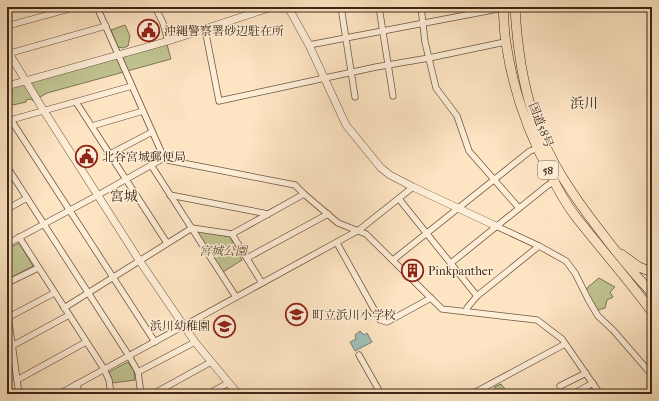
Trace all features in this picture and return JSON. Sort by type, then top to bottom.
[{"type":"main road","name":"国道58号","points":[[515,7],[517,41],[524,82],[534,118],[545,146],[572,194],[615,250],[652,293]]},
{"type":"main road","name":"国道58号","points":[[503,8],[505,42],[514,85],[525,122],[536,149],[563,199],[575,216],[651,307]]},
{"type":"main road","points":[[615,250],[639,267],[652,272]]},
{"type":"street","points":[[7,26],[76,7]]},
{"type":"street","points":[[97,7],[164,158],[167,160],[295,185],[338,223],[366,234],[442,309],[537,320],[562,339],[600,394]]},
{"type":"street","points":[[155,7],[163,24],[168,41]]},
{"type":"street","points":[[7,86],[168,41],[272,7]]},
{"type":"street","points":[[288,7],[325,78],[346,125],[381,168],[390,175],[413,187],[539,246],[566,261],[598,316],[613,330],[652,375]]},
{"type":"street","points":[[340,7],[355,97]]},
{"type":"street","points":[[379,7],[394,96]]},
{"type":"street","points":[[421,7],[425,42],[436,88],[457,116],[470,151],[519,208]]},
{"type":"street","points":[[309,46],[503,8]]},
{"type":"street","points":[[106,26],[8,53],[139,260],[195,342],[238,394]]},
{"type":"street","points":[[205,29],[219,101],[351,72],[505,42]]},
{"type":"street","points":[[132,86],[44,112],[9,120],[70,210],[155,342]]},
{"type":"street","points":[[76,102],[167,243]]},
{"type":"street","points":[[92,126],[143,111]]},
{"type":"street","points":[[110,154],[152,132]]},
{"type":"street","points":[[392,260],[459,209],[530,151],[536,149]]},
{"type":"street","points":[[7,244],[164,158]]},
{"type":"street","points":[[151,165],[236,297]]},
{"type":"street","points":[[7,167],[9,176],[27,198],[129,356],[138,372],[141,394]]},
{"type":"street","points":[[451,263],[548,185],[554,182]]},
{"type":"street","points":[[59,394],[337,243],[359,230],[413,187]]},
{"type":"street","points":[[64,308],[192,228],[232,234],[304,194]]},
{"type":"street","points":[[170,195],[268,214]]},
{"type":"street","points":[[7,209],[27,198]]},
{"type":"street","points":[[399,199],[477,296]]},
{"type":"street","points":[[247,258],[328,214]]},
{"type":"street","points":[[232,234],[262,283]]},
{"type":"street","points":[[19,237],[104,369],[109,380],[111,394]]},
{"type":"street","points":[[337,243],[380,320],[387,322],[431,298]]},
{"type":"street","points":[[466,312],[467,308],[477,296],[539,246]]},
{"type":"street","points":[[7,283],[38,268]]},
{"type":"street","points":[[9,317],[54,293]]},
{"type":"street","points":[[7,308],[19,394]]},
{"type":"street","points":[[12,346],[69,315]]},
{"type":"street","points":[[17,380],[86,342]]},
{"type":"street","points":[[138,372],[195,342]]},
{"type":"street","points":[[472,394],[565,344]]},
{"type":"street","points":[[359,355],[381,394]]},
{"type":"street","points":[[153,394],[211,362]]},
{"type":"street","points":[[560,386],[586,374]]},
{"type":"street","points":[[208,394],[228,383]]},
{"type":"street","points":[[573,394],[593,383]]},
{"type":"street","points":[[77,384],[79,394]]},
{"type":"green space","points":[[125,25],[130,36],[128,46],[123,48],[118,47],[111,30]]},
{"type":"green space","points":[[166,41],[171,59],[47,93],[33,101],[31,99],[26,100],[26,102],[7,105],[7,86]]},
{"type":"green space","name":"宮城公園","points":[[199,231],[230,237],[242,260],[223,272],[197,233]]},
{"type":"green space","points":[[19,243],[33,266],[7,280],[7,249]]},
{"type":"green space","points":[[599,278],[615,287],[610,292],[613,297],[607,300],[605,308],[598,310],[586,291],[588,287]]},
{"type":"green space","points":[[128,362],[134,371],[135,380],[112,383],[109,372]]},
{"type":"green space","points":[[501,384],[509,394],[493,394],[497,392],[494,387]]},
{"type":"water","points":[[360,331],[364,335],[367,333],[372,342],[355,351],[350,342],[356,339],[355,335]]},
{"type":"place","name":"沖縄警察署砂辺駐在所","points":[[148,31]]},
{"type":"place","name":"北谷宮城郵便局","points":[[87,157]]},
{"type":"place","name":"Pinkpanther","points":[[412,271]]},
{"type":"place","name":"町立浜川小学校","points":[[296,315]]},
{"type":"place","name":"浜川幼稚園","points":[[225,326]]},
{"type":"district","name":"浜川","points":[[584,103]]},
{"type":"district","name":"宮城","points":[[124,196]]}]
